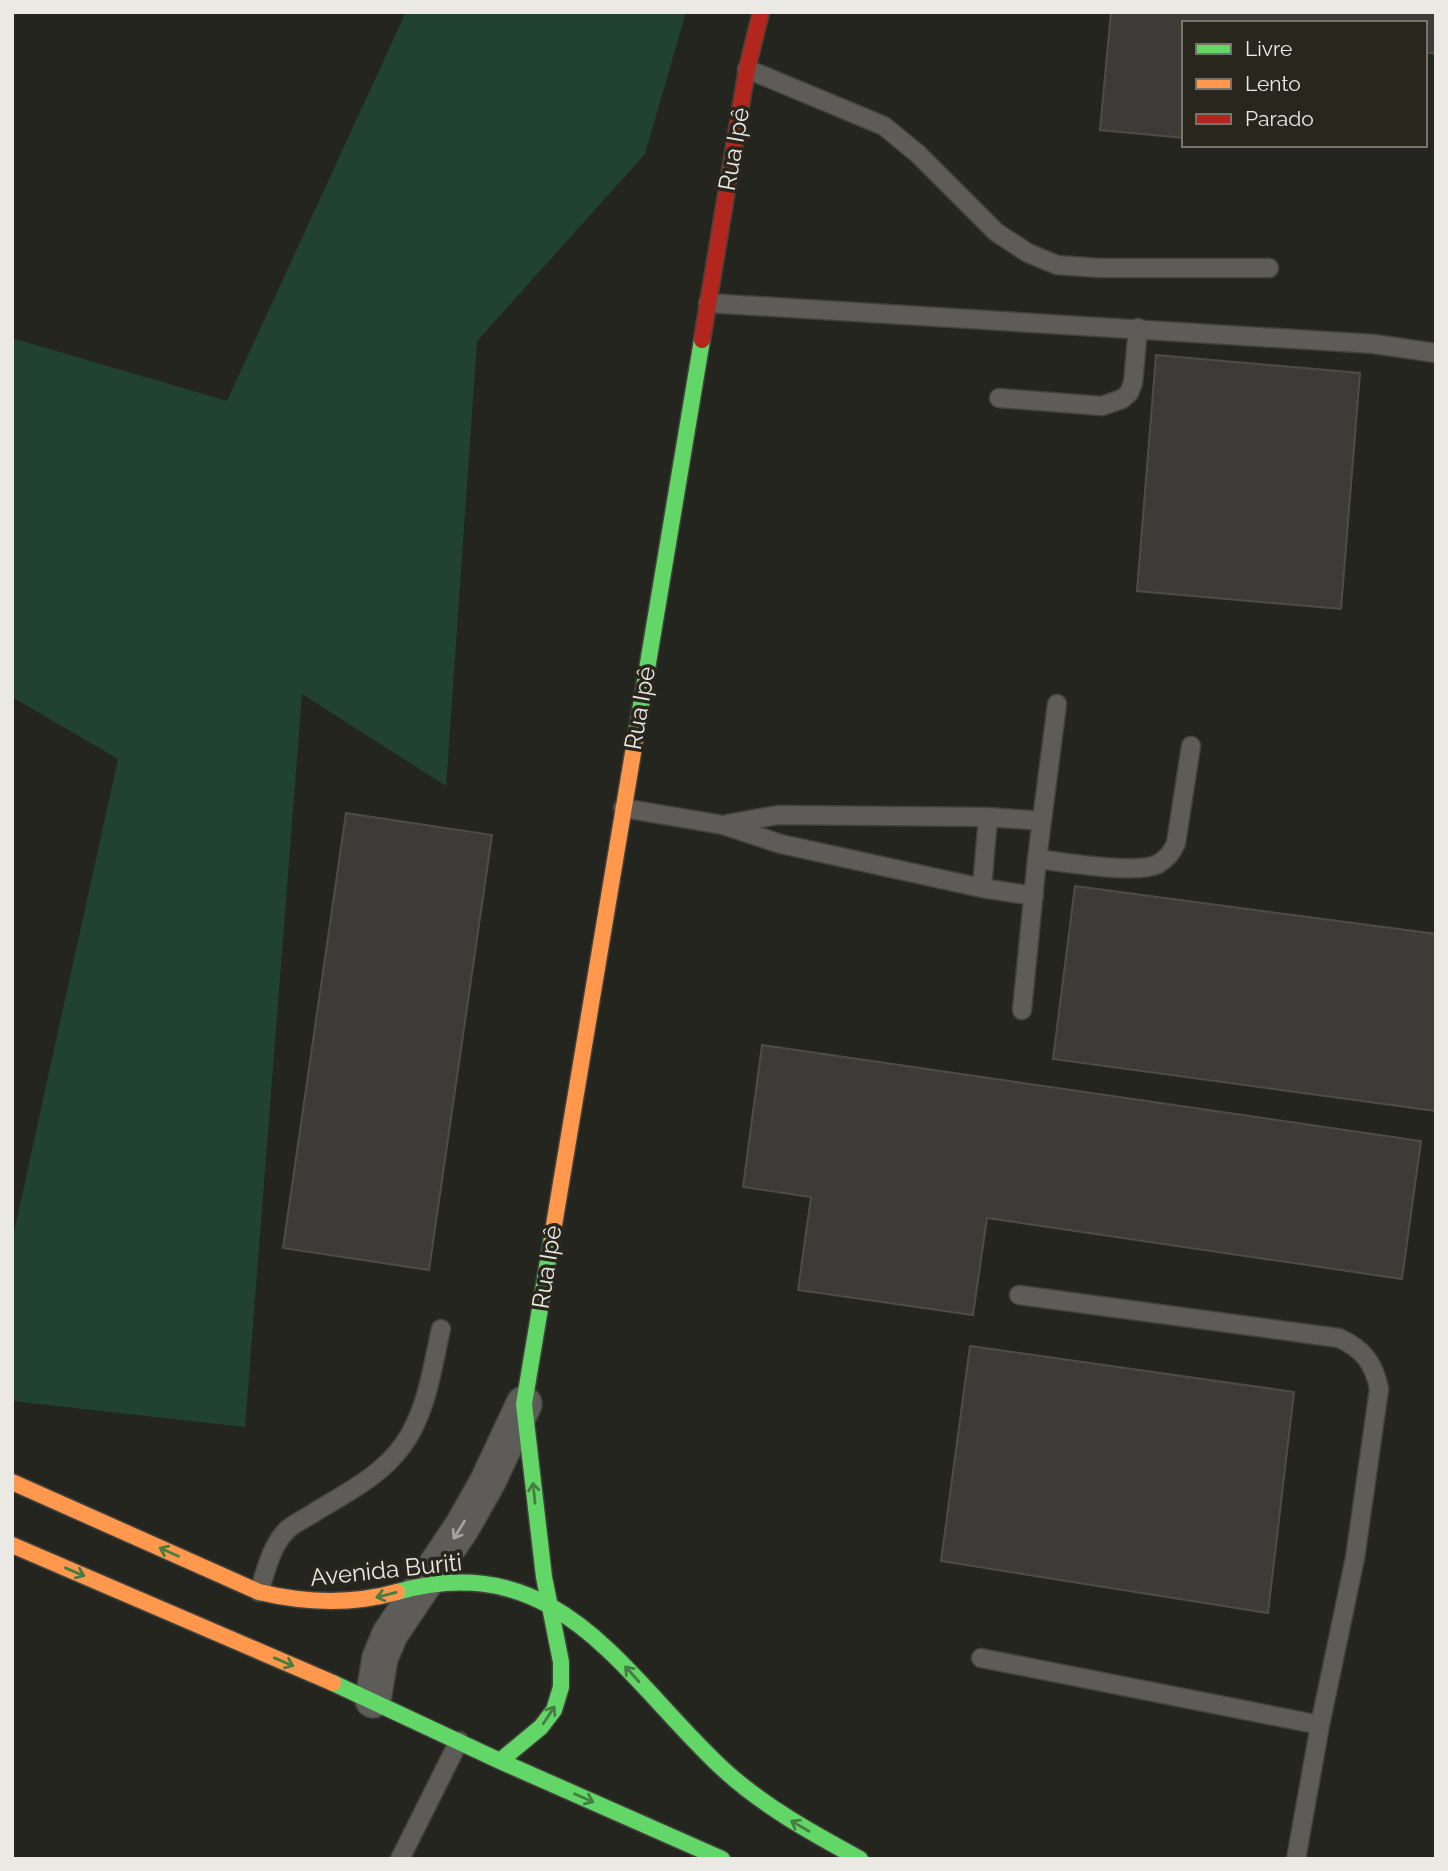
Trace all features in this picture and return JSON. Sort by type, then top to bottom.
[{"type":"street","name":"Rua Ipê","points":[[373,1700],[380,1658],[390,1634],[462,1527],[488,1481],[524,1404],[747,69],[761,12]]},
{"type":"street","name":"Rua Ipê","points":[[500,1761],[541,1727],[552,1713],[559,1699],[563,1679],[561,1657],[548,1603],[524,1404]]},
{"type":"street","name":"Avenida Buriti","points":[[12,1482],[259,1592],[295,1601],[325,1603],[374,1598],[423,1586],[466,1583],[500,1586],[548,1603],[579,1622],[608,1648],[724,1770],[793,1823],[860,1859]]},
{"type":"street","points":[[12,1545],[373,1700],[500,1761],[722,1859]]},
{"type":"lane","points":[[747,69],[884,126],[918,154],[996,232],[1028,253],[1057,265],[1099,268],[1269,268]]},
{"type":"lane","points":[[708,303],[1374,344],[1436,354]]},
{"type":"lane","points":[[999,398],[1102,406],[1122,400],[1133,383],[1138,328]]},
{"type":"lane","points":[[1022,1010],[1037,859],[1057,704]]},
{"type":"lane","points":[[1037,859],[1140,869],[1158,864],[1171,854],[1176,844],[1191,746]]},
{"type":"lane","points":[[623,807],[723,825],[781,844],[982,888],[1034,896]]},
{"type":"lane","points":[[723,825],[778,816],[988,817],[1042,821]]},
{"type":"lane","points":[[982,888],[988,817]]},
{"type":"lane","points":[[1019,1295],[1339,1339],[1353,1345],[1375,1370],[1379,1389],[1355,1558],[1320,1725],[1296,1859]]},
{"type":"lane","points":[[259,1592],[270,1557],[288,1529],[363,1483],[389,1462],[404,1444],[416,1422],[425,1396],[441,1329]]},
{"type":"lane","points":[[981,1658],[1320,1725]]},
{"type":"lane","points":[[400,1859],[459,1741]]},
{"type":"green space","points":[[406,12],[686,12],[645,154],[477,341],[446,786],[302,694],[245,1427],[12,1401],[12,1241],[118,759],[12,697],[12,338],[227,401]]},
{"type":"building","points":[[1111,12],[1436,12],[1436,54],[1427,52],[1427,21],[1182,21],[1182,138],[1100,130]]},
{"type":"building","points":[[1156,355],[1360,373],[1341,609],[1137,591]]},
{"type":"building","points":[[346,813],[492,835],[429,1270],[283,1248]]},
{"type":"building","points":[[1075,886],[1436,934],[1436,1111],[1053,1059]]},
{"type":"building","points":[[762,1045],[1421,1141],[1402,1279],[987,1218],[973,1315],[798,1290],[811,1197],[743,1187]]},
{"type":"building","points":[[970,1346],[1294,1392],[1268,1613],[941,1561]]},
{"type":"traffic: fast","points":[[636,735],[702,340]]},
{"type":"traffic: fast","points":[[500,1761],[541,1727],[554,1710],[561,1687],[561,1662],[544,1577],[524,1404],[552,1237]]},
{"type":"traffic: fast","points":[[397,1592],[453,1583],[502,1587],[545,1603],[583,1628],[619,1660],[687,1733],[738,1782],[788,1818],[860,1859]]},
{"type":"traffic: fast","points":[[333,1683],[500,1761],[722,1859]]},
{"type":"traffic: slow","points":[[552,1237],[636,735]]},
{"type":"traffic: slow","points":[[12,1482],[259,1592],[328,1601],[362,1599],[397,1592]]},
{"type":"traffic: slow","points":[[12,1545],[333,1683]]},
{"type":"traffic: jam","points":[[702,340],[747,69],[761,12]]}]
